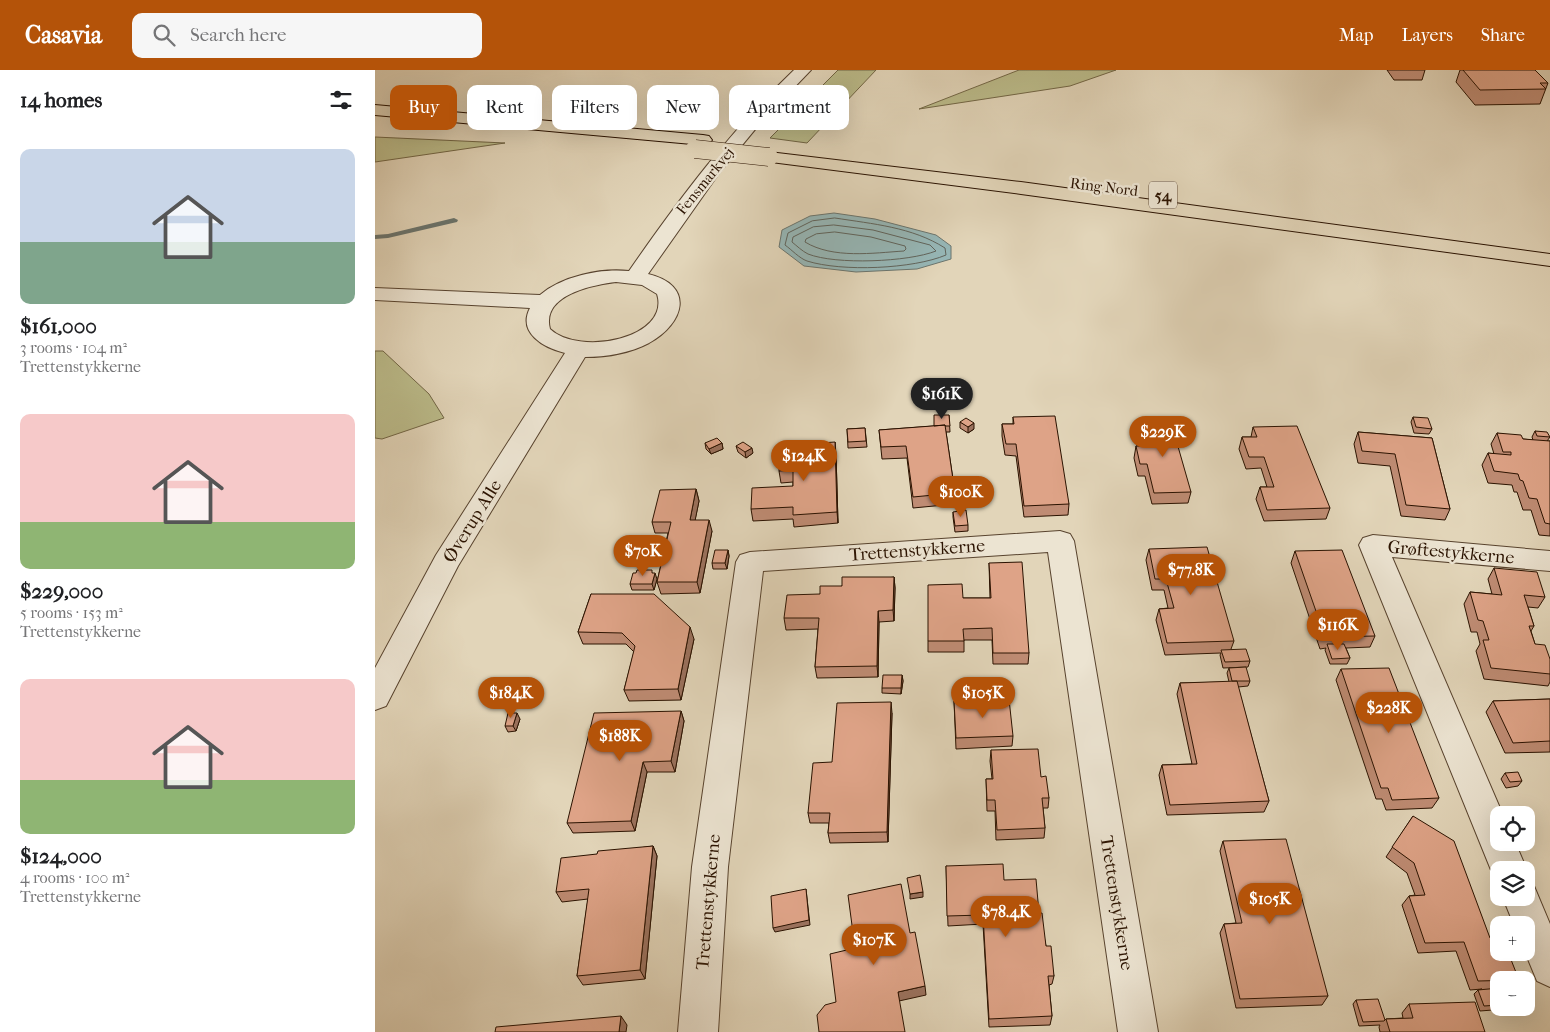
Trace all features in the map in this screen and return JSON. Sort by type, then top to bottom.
[{"type":"highway","name":"54","points":[[375,110],[772,152],[1550,260]]},
{"type":"highway","name":"54","points":[[375,119],[699,144]]},
{"type":"highway","name":"Ring Nord","points":[[772,152],[1036,178],[1550,246]]},
{"type":"street","name":"Fensmarkvej","points":[[635,277],[673,221],[709,174],[764,109],[803,70]]},
{"type":"street","points":[[635,277],[652,282],[664,290],[670,301],[668,313],[659,326],[644,337],[623,345],[600,350],[578,350],[559,345],[545,337],[538,326],[538,314],[546,302],[576,283],[595,278],[635,277]]},
{"type":"street","points":[[375,294],[546,302]]},
{"type":"street","name":"Øverup Alle","points":[[375,697],[445,562],[578,350]]},
{"type":"street","name":"Trettenstykkerne","points":[[697,1032],[710,867],[750,562],[1059,540],[1138,1032]]},
{"type":"street","name":"Grøftestykkerne","points":[[1505,861],[1373,546],[1550,561]]},
{"type":"street","points":[[1524,906],[1550,968]]},
{"type":"green space","points":[[838,70],[876,70],[849,99],[849,85],[823,85]]},
{"type":"green space","points":[[1019,70],[1116,70],[1070,86],[919,109]]},
{"type":"green space","points":[[778,130],[819,130],[807,143],[770,138]]},
{"type":"green space","points":[[375,137],[505,143],[375,162]]},
{"type":"green space","points":[[375,351],[383,351],[429,394],[444,418],[382,439],[375,438]]},
{"type":"water","points":[[834,213],[875,219],[936,235],[951,246],[951,259],[917,269],[856,272],[804,266],[779,247],[782,230],[810,216]]},
{"type":"building","points":[[1463,70],[1535,70],[1548,83],[1540,83],[1546,89],[1480,90]]},
{"type":"building","points":[[934,415],[949,415],[950,426],[934,426]]},
{"type":"building","points":[[1055,416],[1069,504],[1024,506],[1016,444],[1006,444],[1002,424],[1014,424],[1013,417]]},
{"type":"building","points":[[1413,417],[1428,418],[1432,429],[1416,427]]},
{"type":"building","points":[[966,418],[974,423],[968,427],[960,422]]},
{"type":"building","points":[[1171,422],[1191,492],[1154,493],[1147,464],[1140,464],[1136,446],[1143,446],[1138,423]]},
{"type":"building","points":[[945,425],[955,493],[913,497],[906,446],[881,447],[879,430]]},
{"type":"building","points":[[1297,426],[1330,508],[1267,510],[1260,487],[1274,487],[1264,457],[1249,457],[1242,437],[1257,437],[1253,427]]},
{"type":"building","points":[[865,428],[866,441],[848,442],[847,429]]},
{"type":"building","points":[[1535,431],[1547,432],[1550,437],[1537,436]]},
{"type":"building","points":[[1358,432],[1432,438],[1450,509],[1406,505],[1395,454],[1362,451]]},
{"type":"building","points":[[1497,433],[1521,435],[1523,439],[1550,441],[1550,524],[1545,523],[1537,499],[1529,498],[1523,481],[1520,480],[1518,474],[1494,471],[1488,453],[1511,455],[1511,452],[1503,452]]},
{"type":"building","points":[[717,438],[722,443],[709,449],[705,443]]},
{"type":"building","points":[[743,442],[752,448],[745,452],[736,446]]},
{"type":"building","points":[[835,442],[837,512],[793,515],[793,507],[751,509],[752,488],[793,486],[793,470],[779,471],[779,454],[793,453],[793,445]]},
{"type":"building","points":[[696,489],[690,520],[709,520],[697,582],[657,582],[671,522],[652,522],[660,490]]},
{"type":"building","points":[[966,510],[968,525],[955,526],[953,512]]},
{"type":"building","points":[[1207,547],[1234,641],[1167,643],[1159,609],[1174,608],[1166,579],[1155,579],[1149,549]]},
{"type":"building","points":[[715,550],[728,550],[725,563],[712,563]]},
{"type":"building","points":[[1342,550],[1375,636],[1325,637],[1295,551]]},
{"type":"building","points":[[1022,562],[1029,653],[993,653],[992,628],[963,629],[964,641],[928,641],[928,585],[962,584],[963,598],[991,598],[989,563]]},
{"type":"building","points":[[1494,568],[1537,572],[1545,597],[1524,595],[1534,626],[1529,626],[1535,644],[1545,645],[1550,659],[1550,674],[1491,668],[1483,640],[1489,640],[1483,621],[1478,620],[1470,592],[1502,595]]},
{"type":"building","points":[[637,570],[652,570],[652,573],[655,573],[652,584],[630,584],[633,573],[636,573]]},
{"type":"building","points":[[842,577],[894,577],[893,610],[878,611],[877,666],[815,667],[819,618],[784,618],[787,595],[820,594],[820,586],[842,586]]},
{"type":"building","points":[[591,594],[654,594],[690,627],[678,689],[624,690],[635,646],[622,633],[578,632]]},
{"type":"building","points":[[1327,644],[1344,644],[1350,658],[1332,659]]},
{"type":"building","points":[[1246,649],[1250,661],[1225,662],[1221,650]]},
{"type":"building","points":[[1246,667],[1250,681],[1232,681],[1229,668]]},
{"type":"building","points":[[1389,668],[1439,798],[1392,800],[1388,788],[1381,788],[1341,669]]},
{"type":"building","points":[[883,675],[902,675],[901,688],[882,688]]},
{"type":"building","points":[[1237,681],[1269,801],[1170,805],[1162,765],[1197,764],[1180,683]]},
{"type":"building","points":[[1009,699],[1013,736],[956,738],[954,701]]},
{"type":"building","points":[[1550,699],[1550,741],[1513,743],[1493,701]]},
{"type":"building","points":[[891,702],[887,832],[828,833],[830,813],[808,813],[813,763],[832,762],[837,703]]},
{"type":"building","points":[[681,711],[671,761],[643,762],[631,821],[567,823],[594,713]]},
{"type":"building","points":[[508,713],[517,713],[513,726],[505,726]]},
{"type":"building","points":[[1038,749],[1041,777],[1046,776],[1049,798],[1042,798],[1045,828],[997,830],[995,800],[987,800],[986,779],[993,779],[991,750]]},
{"type":"building","points":[[1518,772],[1522,781],[1510,782],[1505,773]]},
{"type":"building","points":[[1413,816],[1454,841],[1490,938],[1490,961],[1512,961],[1515,971],[1490,971],[1490,981],[1478,981],[1464,942],[1425,943],[1409,896],[1425,895],[1414,863],[1392,847]]},
{"type":"building","points":[[1286,839],[1328,996],[1240,999],[1224,924],[1242,923],[1223,841]]},
{"type":"building","points":[[653,846],[640,970],[577,976],[589,889],[556,892],[561,858],[597,854],[598,851]]},
{"type":"building","points":[[1003,864],[1004,880],[1036,879],[1039,913],[1042,913],[1046,946],[1051,946],[1054,976],[1048,976],[1052,1016],[989,1019],[983,915],[947,916],[946,866]]},
{"type":"building","points":[[920,875],[923,892],[910,894],[907,878]]},
{"type":"building","points":[[901,884],[910,933],[915,932],[925,986],[898,992],[905,1032],[819,1032],[817,1015],[825,1005],[836,1002],[830,954],[855,948],[848,895]]},
{"type":"building","points":[[806,889],[809,920],[773,928],[771,896]]},
{"type":"building","points":[[1490,989],[1490,1006],[1484,1006],[1478,990]]},
{"type":"building","points":[[1378,999],[1385,1020],[1363,1022],[1356,1000]]},
{"type":"building","points":[[1475,1002],[1485,1032],[1390,1032],[1386,1019],[1413,1018],[1409,1004]]},
{"type":"building","points":[[621,1016],[619,1032],[495,1032],[496,1027]]},
{"type":"waterway","points":[[375,237],[388,236],[454,220]]}]
